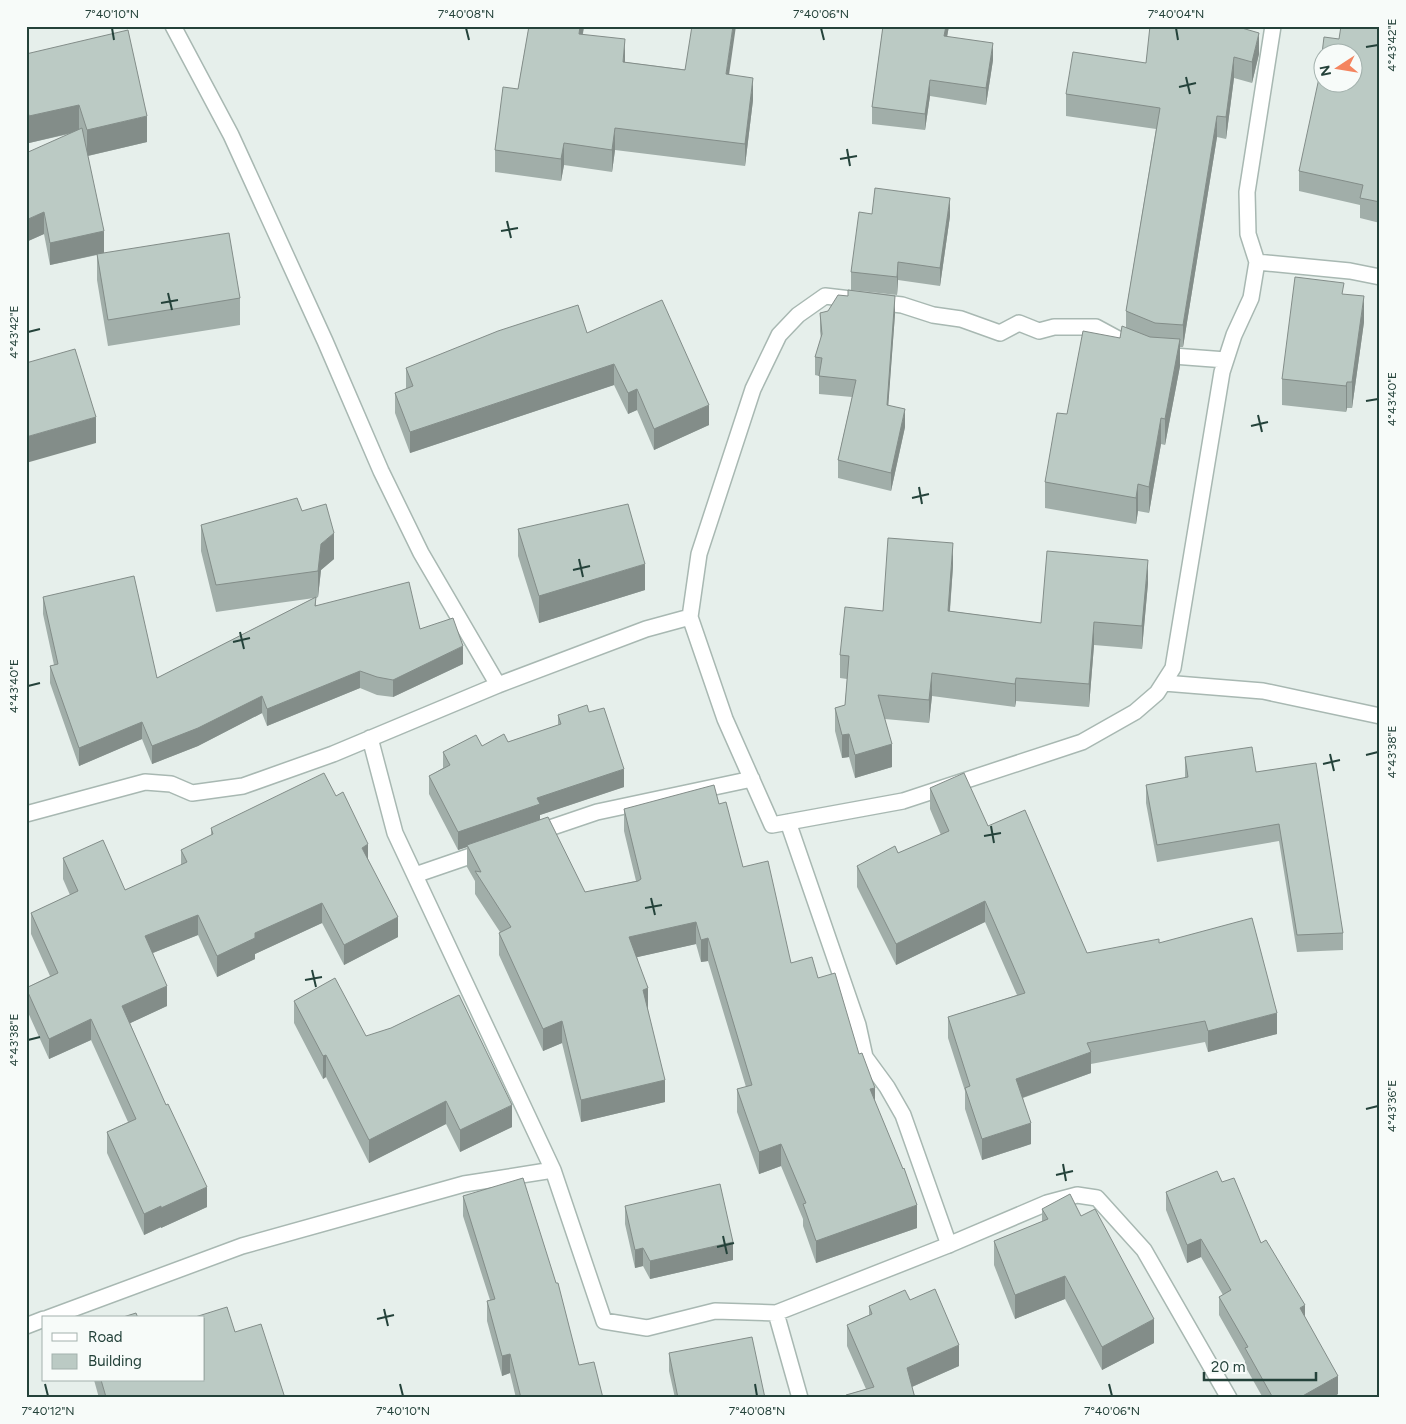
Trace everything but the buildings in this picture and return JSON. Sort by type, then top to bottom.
[{"type":"street","points":[[173,26],[231,135],[405,520],[498,685]]},
{"type":"street","points":[[1226,360],[1153,354],[1131,346],[1096,327],[1054,327],[1039,330],[1019,323],[1000,333],[961,319],[933,315],[902,306],[825,296],[798,316],[779,335],[752,390],[699,554],[690,617],[725,720],[772,825],[903,801],[1082,742],[1135,712],[1157,693],[1164,683],[1173,668],[1213,415],[1226,360],[1251,298],[1257,262],[1248,234],[1247,192],[1273,26]]},
{"type":"street","points":[[1257,262],[1350,271],[1380,278]]},
{"type":"street","points":[[26,814],[145,782],[170,784],[192,793],[243,786],[370,738],[498,685],[646,629],[690,617]]},
{"type":"street","points":[[1164,683],[1263,691],[1380,716]]},
{"type":"street","points":[[370,738],[396,833],[553,1170],[604,1321],[647,1328],[715,1311],[776,1313],[949,1245],[1047,1203],[1077,1195],[1097,1198],[1144,1250],[1229,1398]]},
{"type":"street","points":[[524,837],[597,812],[752,779]]},
{"type":"street","points":[[788,822],[858,1026],[865,1056],[887,1087],[903,1115],[949,1245]]},
{"type":"street","points":[[415,875],[497,846]]},
{"type":"street","points":[[53,1316],[242,1246],[464,1184],[553,1170]]},
{"type":"street","points":[[776,1313],[800,1398]]},
{"type":"street","points":[[26,1326],[42,1320]]}]
